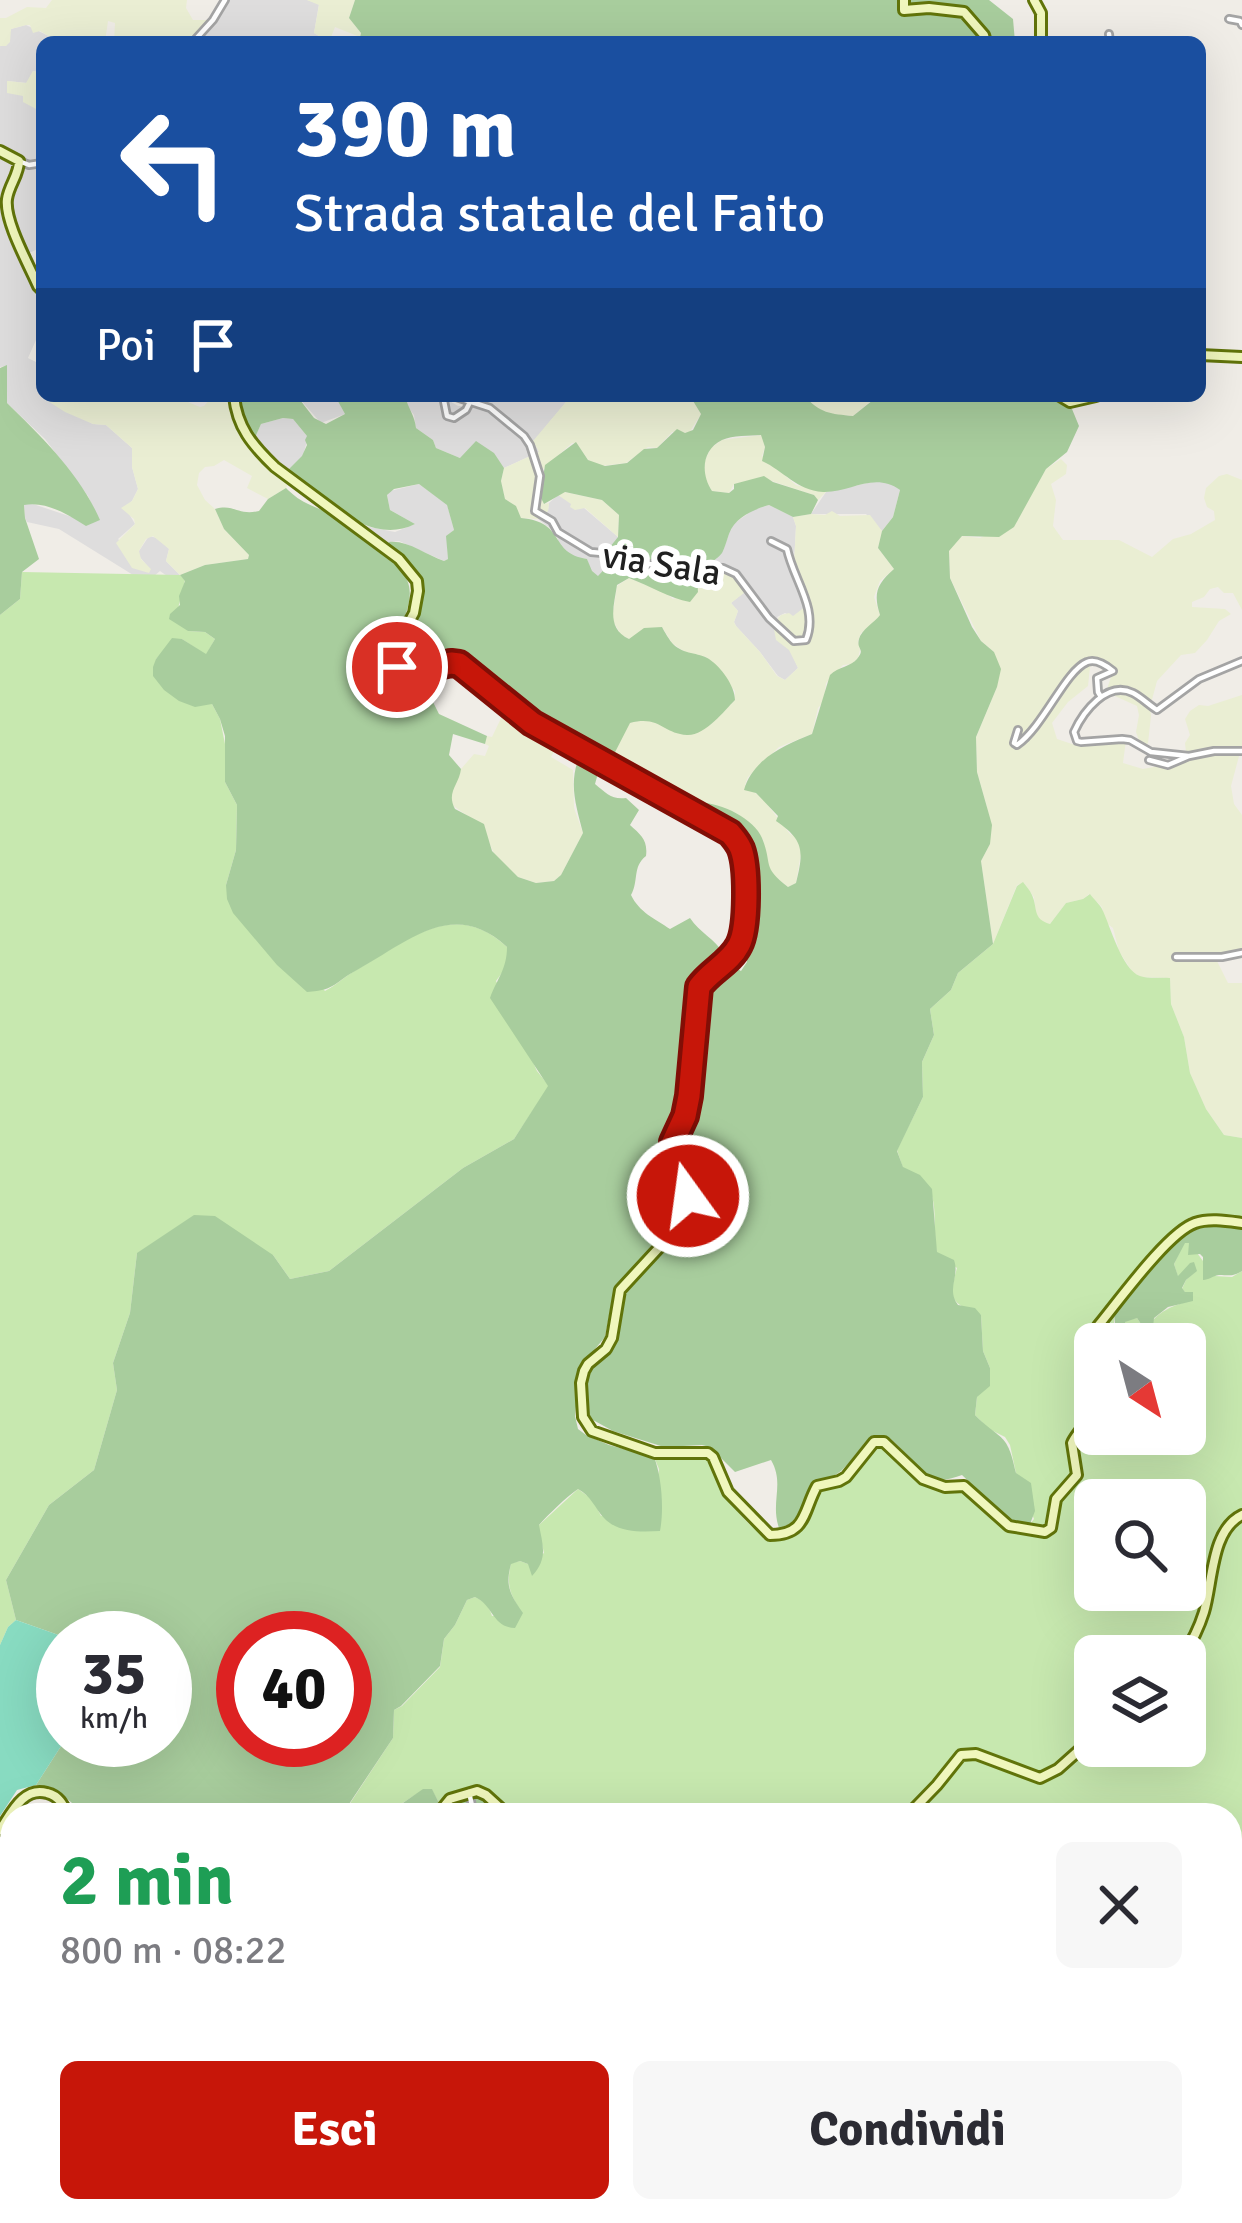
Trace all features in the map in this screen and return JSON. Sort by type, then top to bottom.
[{"type":"street","points":[[199,36],[225,0]]},
{"type":"street","points":[[904,0],[904,10],[964,12],[982,36]]},
{"type":"street","points":[[1034,0],[1041,13],[1041,36]]},
{"type":"street","points":[[1229,19],[1242,26]]},
{"type":"street","points":[[0,151],[36,164]]},
{"type":"street","points":[[19,161],[7,197],[9,218],[36,281]]},
{"type":"street","points":[[1206,355],[1242,358]]},
{"type":"street","points":[[235,402],[238,422],[274,467],[399,559],[417,581],[414,613],[394,650],[397,667],[406,673],[451,663],[468,669],[532,723],[730,833],[743,853],[743,937],[738,950],[699,987],[689,1096],[673,1142],[688,1196],[686,1214],[620,1290],[612,1337],[584,1371],[583,1417],[592,1431],[655,1453],[707,1453],[728,1492],[770,1535],[788,1533],[798,1526],[817,1486],[846,1477],[874,1442],[884,1442],[932,1484],[964,1486],[1009,1526],[1045,1532],[1053,1522],[1056,1498],[1077,1475],[1072,1443],[1086,1421],[1089,1351],[1098,1326],[1184,1228],[1210,1220],[1242,1222]]},
{"type":"street","points":[[444,402],[447,416],[454,418],[467,402]]},
{"type":"street","name":"via Sala","points":[[474,402],[490,408],[530,445],[540,476],[535,511],[552,521],[558,532],[591,552],[624,555],[647,564],[723,568],[736,574],[780,628],[802,642],[810,633],[803,592],[787,549],[771,541]]},
{"type":"street","points":[[1242,661],[1199,680],[1157,710],[1132,692],[1101,697],[1074,732],[1077,741],[1108,738],[1132,742],[1151,752],[1242,752]]},
{"type":"street","points":[[1018,730],[1017,745],[1086,662],[1113,671],[1097,678],[1101,697]]},
{"type":"street","points":[[1149,760],[1168,765],[1189,755]]},
{"type":"street","points":[[1176,957],[1242,953]]},
{"type":"street","points":[[1194,1635],[1220,1541],[1234,1518],[1242,1515]]},
{"type":"street","points":[[920,1803],[961,1755],[976,1754],[1040,1778],[1074,1755]]},
{"type":"street","points":[[20,1803],[34,1791],[61,1803]]},
{"type":"street","points":[[447,1803],[477,1791],[495,1803]]},
{"type":"street","points":[[470,1792],[472,1803]]},
{"type":"shaded area","points":[[227,0],[319,4],[314,33],[319,36],[202,36]]},
{"type":"shaded area","points":[[26,25],[49,36],[36,36],[36,72],[27,83],[7,81],[36,108],[36,250],[27,254],[10,204],[22,160],[0,149],[0,46],[6,46],[11,29]]},
{"type":"shaded area","points":[[0,155],[16,162],[4,205],[36,279],[36,340],[28,358],[36,362],[36,402],[53,402],[93,424],[106,425],[132,448],[138,489],[125,507],[135,524],[118,539],[150,569],[139,551],[149,536],[161,539],[169,549],[166,561],[180,575],[174,581],[160,571],[146,583],[59,529],[27,522],[24,504],[30,503],[91,522],[99,520],[88,496],[45,439],[7,403],[7,366],[0,367]]},
{"type":"shaded area","points":[[302,402],[338,402],[345,414],[321,423]]},
{"type":"shaded area","points":[[407,402],[466,406],[468,402],[566,402],[534,441],[539,452],[504,468],[493,453],[460,458],[436,448],[416,428]]},
{"type":"shaded area","points":[[293,419],[308,437],[303,456],[286,472],[254,440],[261,424]]},
{"type":"shaded area","points":[[877,481],[900,490],[893,517],[882,531],[866,514],[811,514],[826,492]]},
{"type":"shaded area","points":[[419,484],[447,504],[454,530],[447,536],[448,559],[444,561],[399,541],[388,545],[360,525],[395,532],[415,524],[390,510],[387,495]]},
{"type":"shaded area","points":[[558,495],[584,508],[618,537],[613,561],[598,577],[587,559],[561,550],[556,533],[538,519]]},
{"type":"shaded area","points":[[769,505],[793,517],[794,563],[809,604],[793,617],[785,613],[777,617],[798,668],[785,680],[734,622],[738,611],[731,603],[743,593],[702,566],[723,551],[732,525]]},
{"type":"green space","points":[[52,0],[187,0],[193,20],[207,20],[194,36],[114,36],[115,23],[108,21],[106,36],[49,36],[33,33],[26,25],[11,29],[10,42],[0,46],[0,18],[27,7],[46,8]]},
{"type":"green space","points":[[307,0],[355,0],[349,18],[360,36],[335,27],[331,36],[314,33],[319,5]]},
{"type":"green space","points":[[355,0],[989,0],[1013,19],[1014,36],[360,36],[349,18]]},
{"type":"green space","points":[[36,72],[36,109],[23,102],[23,96],[7,93],[7,81],[26,83]]},
{"type":"green space","points":[[7,365],[7,403],[71,472],[100,520],[86,526],[48,507],[24,505],[39,559],[22,572],[20,599],[0,615],[0,368]]},
{"type":"green space","points":[[49,402],[188,402],[200,407],[208,402],[231,402],[239,433],[253,452],[289,482],[268,499],[247,488],[252,476],[224,460],[199,473],[197,485],[205,500],[248,559],[205,565],[180,575],[166,561],[169,549],[153,536],[139,551],[149,573],[132,568],[116,543],[135,524],[121,508],[138,489],[132,448],[106,425]]},
{"type":"green space","points":[[238,402],[302,402],[326,424],[345,414],[338,402],[407,402],[416,428],[436,448],[460,458],[476,441],[494,453],[504,468],[505,499],[516,506],[521,518],[545,525],[567,551],[587,559],[598,576],[612,561],[610,547],[618,537],[619,515],[602,500],[565,492],[544,504],[540,496],[545,465],[576,442],[588,460],[605,466],[627,463],[644,449],[657,448],[677,429],[693,430],[701,414],[694,402],[811,402],[826,412],[853,416],[870,402],[1057,402],[1072,409],[1079,426],[1067,452],[1046,469],[1014,527],[999,537],[962,536],[949,551],[950,578],[972,627],[994,652],[1001,669],[976,737],[977,772],[992,825],[990,844],[981,861],[993,944],[958,973],[951,990],[930,1009],[934,1035],[922,1062],[923,1097],[897,1151],[903,1167],[920,1175],[932,1189],[937,1252],[954,1260],[958,1305],[975,1308],[981,1315],[990,1386],[977,1397],[975,1415],[1002,1438],[1016,1473],[1031,1483],[1035,1511],[1030,1524],[1008,1519],[962,1475],[941,1480],[927,1475],[886,1436],[865,1445],[841,1471],[812,1488],[795,1519],[779,1528],[777,1477],[771,1460],[735,1472],[710,1447],[664,1447],[613,1431],[588,1413],[585,1391],[588,1371],[616,1341],[625,1295],[687,1225],[693,1197],[679,1141],[693,1103],[704,988],[729,964],[741,971],[747,962],[754,878],[749,849],[730,827],[689,804],[719,806],[750,822],[762,838],[774,874],[788,887],[796,883],[801,854],[797,841],[756,793],[744,790],[762,762],[812,734],[830,675],[860,655],[860,636],[880,615],[878,589],[894,569],[878,548],[900,490],[881,482],[814,491],[762,461],[761,435],[731,437],[715,444],[705,463],[712,491],[729,493],[734,484],[764,476],[818,500],[811,514],[793,517],[769,505],[740,519],[722,553],[701,568],[698,592],[690,602],[629,578],[617,585],[613,616],[622,634],[629,639],[644,628],[662,627],[677,648],[705,657],[718,667],[735,700],[694,734],[679,734],[648,721],[630,723],[610,762],[526,715],[463,663],[444,659],[406,663],[399,657],[418,609],[420,584],[415,572],[388,545],[403,543],[448,559],[446,536],[454,530],[447,505],[419,484],[394,489],[387,495],[390,510],[415,524],[380,529],[363,524],[286,472],[307,445],[307,436],[293,419],[261,424],[254,440],[243,424]]},
{"type":"green space","points":[[566,402],[694,402],[701,414],[689,433],[672,432],[657,448],[648,447],[626,463],[600,466],[572,443],[543,469],[540,496],[544,504],[549,503],[548,511],[538,519],[521,518],[505,499],[501,481],[504,468],[539,452],[533,441]]},
{"type":"green space","points":[[810,402],[870,402],[853,416],[825,414]]},
{"type":"green space","points":[[762,435],[762,456],[796,485],[826,492],[818,500],[760,477],[734,484],[729,493],[712,491],[704,469],[711,448],[722,440]]},
{"type":"green space","points":[[1061,459],[1067,465],[1066,474],[1051,484],[1056,500],[1053,526],[1063,540],[1119,540],[1152,557],[1173,539],[1215,520],[1204,498],[1206,488],[1219,476],[1242,480],[1242,610],[1233,593],[1218,587],[1192,602],[1192,607],[1225,609],[1231,614],[1219,621],[1195,653],[1181,655],[1157,681],[1148,743],[1142,749],[1136,732],[1137,706],[1106,692],[1112,674],[1103,660],[1095,660],[1088,686],[1052,723],[1057,739],[1075,745],[1126,740],[1123,763],[1143,769],[1170,764],[1186,752],[1190,735],[1185,719],[1190,711],[1242,695],[1242,745],[1231,786],[1242,815],[1242,948],[1216,959],[1228,983],[1242,983],[1242,1138],[1224,1135],[1206,1109],[1190,1073],[1184,1037],[1171,1004],[1170,978],[1133,973],[1119,951],[1113,928],[1105,922],[1102,907],[1089,894],[1066,903],[1050,924],[1036,915],[1034,897],[1024,883],[1017,885],[993,944],[981,861],[990,844],[987,807],[977,772],[976,737],[997,687],[994,652],[981,641],[950,578],[949,550],[962,536],[980,538],[1019,519],[1046,469]]},
{"type":"green space","points":[[286,488],[350,527],[403,573],[409,603],[373,683],[380,690],[406,680],[420,693],[435,691],[433,702],[439,714],[487,736],[485,744],[453,734],[449,755],[461,769],[453,803],[455,809],[484,824],[492,851],[518,877],[536,883],[554,881],[583,833],[574,785],[580,755],[600,766],[595,784],[613,797],[626,798],[639,810],[630,825],[643,838],[646,856],[637,869],[634,901],[670,929],[690,918],[724,954],[692,990],[685,1101],[670,1141],[682,1201],[679,1214],[619,1285],[605,1337],[580,1367],[578,1429],[609,1445],[654,1457],[662,1494],[660,1531],[616,1526],[578,1489],[563,1501],[539,1525],[543,1546],[537,1570],[532,1576],[528,1564],[511,1564],[510,1590],[523,1613],[515,1628],[502,1624],[475,1597],[467,1600],[444,1639],[440,1666],[394,1710],[393,1738],[350,1803],[72,1803],[36,1785],[48,1767],[192,1767],[192,1611],[36,1611],[36,1627],[16,1620],[6,1580],[49,1505],[94,1470],[117,1390],[113,1363],[130,1313],[137,1253],[194,1215],[215,1216],[273,1255],[290,1279],[329,1271],[463,1168],[514,1139],[548,1086],[490,998],[507,947],[487,932],[468,926],[431,929],[330,987],[307,992],[233,913],[226,885],[236,850],[237,805],[225,782],[225,736],[220,719],[212,704],[195,707],[164,690],[153,676],[153,667],[172,638],[206,654],[215,639],[205,632],[188,631],[169,619],[170,614],[180,605],[185,581],[180,575],[205,565],[248,559],[215,509],[259,511]]},
{"type":"green space","points":[[564,492],[602,500],[619,515],[618,537],[585,508],[570,507],[558,495]]},
{"type":"green space","points":[[832,511],[840,516],[870,515],[882,531],[878,548],[894,569],[880,581],[874,597],[880,615],[861,633],[858,658],[843,665],[826,683],[812,734],[779,747],[745,785],[763,799],[802,847],[796,883],[788,887],[767,864],[763,839],[729,810],[700,801],[689,804],[610,762],[629,723],[646,719],[686,735],[710,725],[735,700],[735,691],[706,657],[679,648],[662,627],[629,639],[612,619],[617,586],[629,578],[673,599],[698,592],[701,568],[725,571],[744,588],[731,603],[738,611],[736,626],[785,680],[798,668],[789,650],[776,640],[773,624],[781,615],[793,616],[809,604],[794,563],[793,517]]},
{"type":"green space","points":[[22,572],[180,575],[185,580],[178,609],[188,631],[205,632],[215,639],[206,655],[182,639],[156,659],[212,704],[220,719],[227,754],[225,782],[237,805],[236,850],[226,885],[325,991],[431,929],[468,925],[487,932],[507,947],[507,966],[496,981],[537,1071],[549,1086],[514,1139],[463,1168],[329,1271],[290,1279],[273,1255],[137,1253],[130,1313],[113,1363],[117,1390],[94,1470],[49,1505],[6,1580],[16,1620],[0,1645],[0,615],[20,599]]},
{"type":"green space","points":[[505,710],[559,742],[551,757],[573,770],[574,808],[583,833],[554,881],[536,883],[518,877],[496,858],[475,821],[452,805],[451,792],[461,769],[474,754],[485,756],[487,736],[492,737]]},
{"type":"green space","points":[[1023,882],[1038,916],[1050,924],[1066,903],[1090,894],[1134,972],[1170,978],[1171,1004],[1184,1037],[1190,1073],[1206,1109],[1224,1135],[1242,1138],[1242,1217],[1190,1217],[1177,1226],[1097,1323],[1074,1323],[1074,1428],[1066,1441],[1072,1473],[1050,1505],[1049,1524],[1038,1529],[1030,1524],[1034,1519],[1010,1445],[975,1415],[990,1368],[983,1351],[981,1315],[954,1299],[957,1268],[937,1253],[931,1192],[903,1168],[897,1150],[923,1097],[922,1062],[934,1035],[930,1009],[951,990],[958,973],[993,944],[1017,886]]},
{"type":"green space","points":[[1242,1227],[1242,1271],[1203,1280],[1203,1257],[1188,1255],[1189,1243],[1185,1243],[1174,1264],[1178,1276],[1194,1262],[1197,1271],[1182,1288],[1193,1292],[1193,1301],[1168,1307],[1153,1323],[1140,1323],[1137,1318],[1115,1323],[1114,1314],[1157,1260],[1196,1229]]},
{"type":"green space","points":[[1189,1242],[1214,1276],[1232,1277],[1242,1271],[1242,1510],[1217,1538],[1206,1582],[1206,1479],[1078,1479],[1078,1455],[1206,1455],[1206,1323],[1151,1323],[1166,1310],[1193,1300],[1182,1289],[1196,1271],[1178,1277],[1174,1264]]},
{"type":"green space","points":[[883,1446],[923,1483],[963,1490],[1007,1530],[1047,1536],[1055,1530],[1065,1492],[1074,1483],[1074,1611],[1200,1611],[1189,1635],[1074,1635],[1074,1750],[1042,1773],[970,1750],[959,1751],[912,1803],[500,1803],[488,1793],[470,1788],[439,1803],[432,1790],[427,1790],[403,1803],[350,1803],[393,1738],[394,1710],[440,1667],[444,1639],[467,1600],[475,1597],[492,1616],[522,1613],[510,1589],[511,1563],[528,1564],[544,1553],[538,1526],[578,1489],[593,1500],[601,1516],[658,1477],[654,1457],[697,1456],[709,1460],[747,1522],[776,1539],[790,1536],[805,1524],[820,1490],[849,1480],[876,1447]]},
{"type":"green space","points":[[1242,1518],[1242,1803],[924,1803],[962,1758],[975,1757],[1041,1781],[1074,1759],[1074,1767],[1206,1767],[1206,1635],[1196,1635],[1208,1609],[1223,1543]]},
{"type":"green space","points":[[16,1620],[36,1627],[36,1767],[48,1767],[36,1785],[17,1790],[8,1803],[0,1803],[0,1645]]},
{"type":"green space","points":[[423,1789],[432,1789],[439,1803],[403,1803]]},
{"type":"green space","points":[[477,1795],[487,1803],[451,1803]]},
{"type":"route","points":[[397,667],[406,673],[459,664],[532,723],[730,833],[738,842],[745,870],[743,937],[738,950],[699,987],[689,1096],[673,1142],[688,1196]]}]
